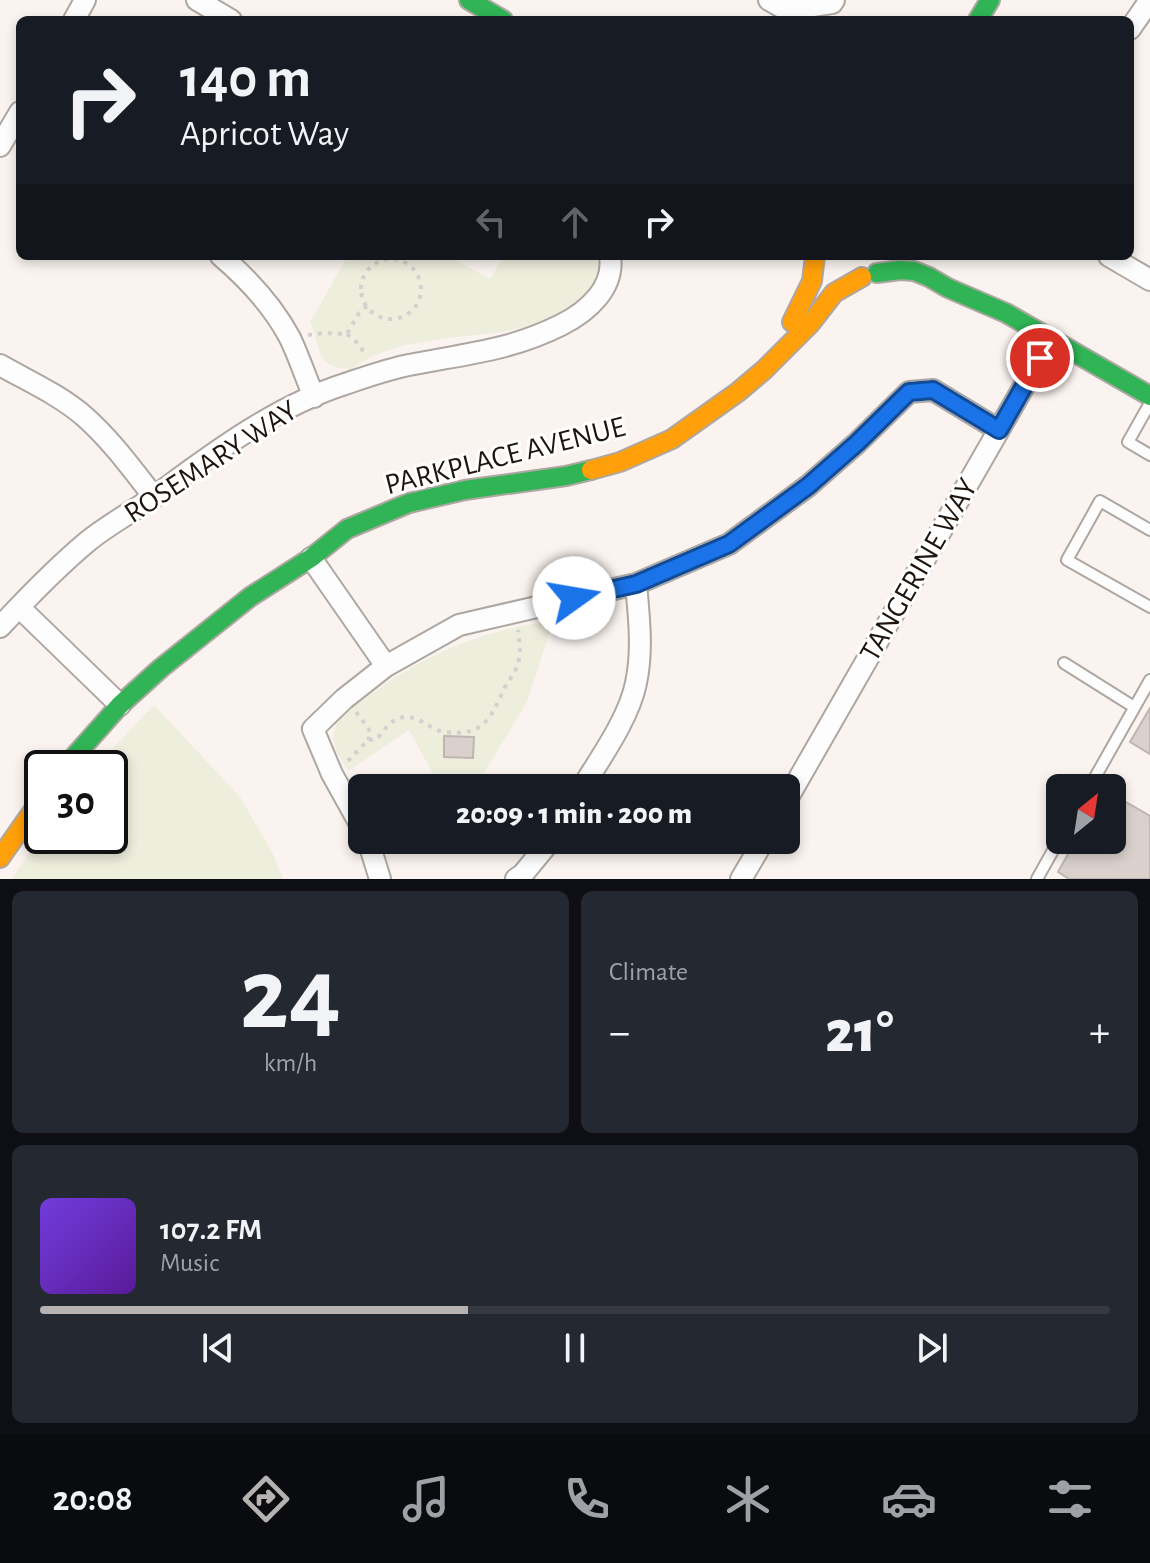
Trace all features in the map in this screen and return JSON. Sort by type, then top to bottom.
[{"type":"street","points":[[197,0],[224,16]]},
{"type":"street","points":[[469,0],[496,16]]},
{"type":"street","points":[[778,5],[832,3],[834,0]]},
{"type":"street","points":[[1134,23],[1150,0]]},
{"type":"street","points":[[226,260],[266,301],[290,338],[314,397]]},
{"type":"street","name":"PARKPLACE AVENUE","points":[[778,354],[809,289],[816,260]]},
{"type":"street","points":[[821,260],[835,272],[848,276],[914,271],[1006,313],[1150,396]]},
{"type":"street","name":"PARKPLACE AVENUE","points":[[79,750],[120,705],[161,668],[250,597],[311,558],[347,529],[409,503],[465,490],[566,476],[620,462],[672,439],[764,370],[810,324],[834,293],[889,265],[893,260]]},
{"type":"street","points":[[1116,260],[1150,280]]},
{"type":"street","name":"ROSEMARY WAY","points":[[0,627],[88,541],[233,441],[286,410],[341,385],[406,365],[503,348],[565,324],[599,297],[607,281],[610,261]]},
{"type":"street","points":[[938,261],[1006,313]]},
{"type":"street","name":"TANGERINE WAY","points":[[800,777],[1051,339]]},
{"type":"street","points":[[0,365],[83,416],[110,441],[154,497]]},
{"type":"street","points":[[348,803],[313,729],[344,699],[386,666],[459,625],[636,584],[729,544],[808,486],[909,392],[933,390],[999,430]]},
{"type":"street","points":[[311,558],[386,666]]},
{"type":"street","points":[[590,774],[619,727],[636,684],[640,641],[636,584]]},
{"type":"street","points":[[19,607],[120,705]]},
{"type":"street","points":[[0,858],[24,824]]},
{"type":"street","points":[[372,854],[380,879]]},
{"type":"street","points":[[516,879],[539,854]]},
{"type":"street","points":[[741,879],[756,854]]},
{"type":"lane","points":[[1150,403],[1128,442],[1150,455]]},
{"type":"lane","points":[[1150,530],[1100,501],[1067,560],[1150,607]]},
{"type":"lane","points":[[1064,663],[1134,707]]},
{"type":"lane","points":[[1097,774],[1150,680]]},
{"type":"lane","points":[[1037,879],[1051,854]]},
{"type":"path","points":[[384,260],[370,267],[365,274],[361,293],[367,306],[377,316],[386,319],[396,319],[413,310],[421,292],[416,272],[400,260]]},
{"type":"path","points":[[347,334],[359,313],[367,306]]},
{"type":"path","points":[[290,338],[324,333],[347,334],[360,345],[372,376]]},
{"type":"path","points":[[368,740],[377,739],[393,720],[401,717],[416,718],[429,727],[447,733],[466,732],[492,717],[519,662],[516,612]]},
{"type":"path","points":[[332,774],[353,757],[371,734],[344,699]]},
{"type":"green space","points":[[346,260],[456,260],[490,279],[502,260],[604,260],[587,294],[574,305],[547,318],[507,331],[403,346],[367,359],[352,369],[340,368],[325,361],[310,322]]},
{"type":"green space","points":[[553,621],[527,702],[483,774],[433,774],[409,730],[348,771],[333,737],[339,720],[352,707],[433,656],[477,638]]},
{"type":"green space","points":[[154,705],[240,797],[272,852],[283,879],[12,879],[28,854],[128,854],[128,750],[111,750]]},
{"type":"building","points":[[1150,708],[1150,754],[1130,742]]},
{"type":"building","points":[[444,736],[474,737],[473,758],[444,757]]},
{"type":"building","points":[[1126,802],[1150,816],[1150,879],[1069,879],[1058,872],[1068,854],[1126,854]]},
{"type":"traffic: fast","points":[[469,0],[496,16]]},
{"type":"traffic: fast","points":[[980,16],[990,0]]},
{"type":"traffic: fast","points":[[877,273],[914,271],[929,277],[1006,313],[1150,396]]},
{"type":"traffic: fast","points":[[80,750],[120,705],[161,668],[250,597],[311,558],[347,529],[409,503],[465,490],[591,470]]},
{"type":"traffic: slow","points":[[792,322],[812,281],[815,260]]},
{"type":"traffic: slow","points":[[591,470],[620,462],[672,439],[738,392],[810,324],[834,293],[862,277]]},
{"type":"traffic: slow","points":[[0,858],[24,824]]},
{"type":"route","points":[[574,598],[636,584],[729,544],[808,486],[909,392],[933,390],[999,430],[1040,358]]}]
